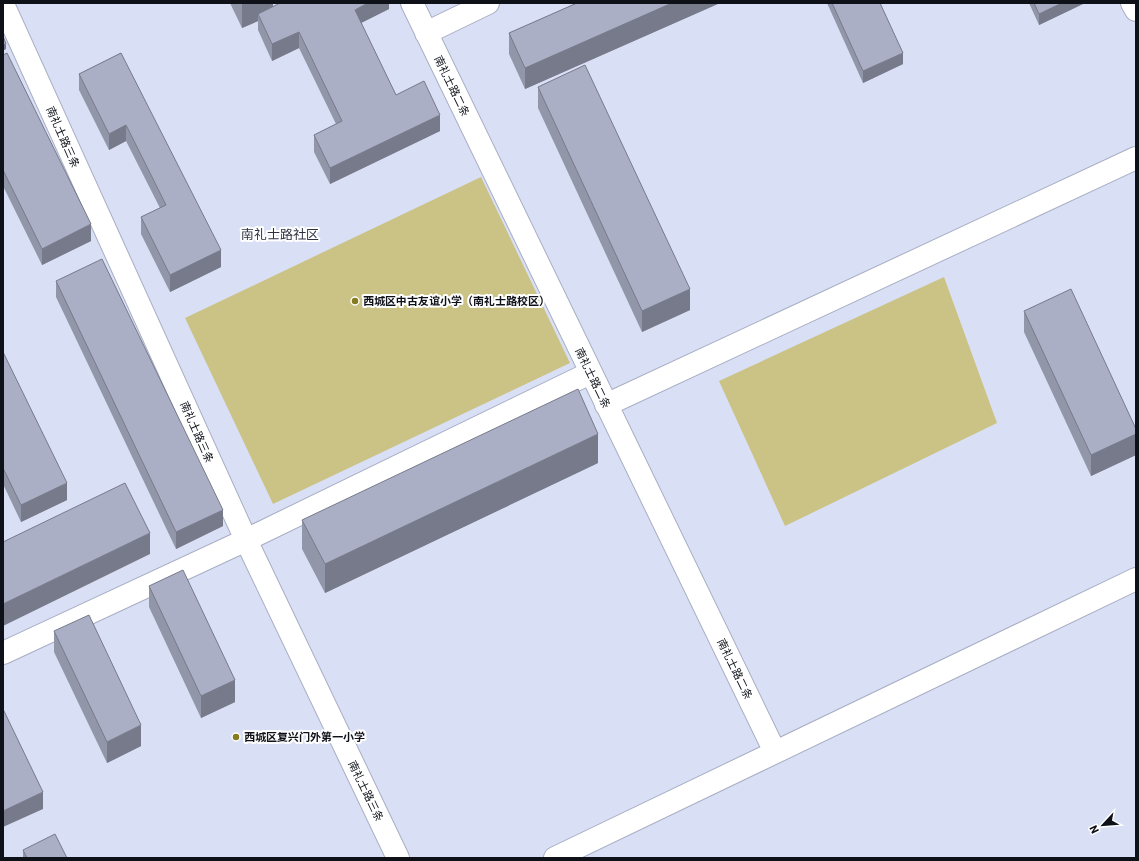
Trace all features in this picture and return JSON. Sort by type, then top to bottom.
[{"type":"street","name":"南礼士路二条","points":[[412,3],[775,752]]},
{"type":"street","points":[[426,33],[488,3]]},
{"type":"street","points":[[1132,3],[1136,10]]},
{"type":"street","name":"南礼士路三条","points":[[3,4],[246,540],[398,858]]},
{"type":"street","points":[[606,405],[1136,158]]},
{"type":"street","points":[[3,653],[246,540],[590,373]]},
{"type":"street","points":[[555,858],[1136,579]]},
{"type":"shaded area","points":[[481,177],[570,363],[273,504],[185,318]]},
{"type":"shaded area","points":[[944,277],[997,423],[785,526],[719,381]]},
{"type":"building","points":[[280,3],[368,3],[355,10],[396,95],[424,81],[440,115],[330,168],[314,135],[342,121],[299,32],[272,44],[258,14]]},
{"type":"building","points":[[577,3],[672,3],[525,68],[509,33]]},
{"type":"building","points":[[832,3],[880,3],[903,53],[863,71]]},
{"type":"building","points":[[1034,3],[1062,3],[1039,14]]},
{"type":"building","points":[[3,36],[6,44],[3,45]]},
{"type":"building","points":[[7,53],[91,224],[42,249],[3,170],[3,55]]},
{"type":"building","points":[[121,53],[221,250],[170,275],[141,217],[166,205],[126,125],[109,134],[79,74]]},
{"type":"building","points":[[585,65],[690,289],[642,311],[538,87]]},
{"type":"building","points":[[102,259],[223,510],[176,532],[56,281]]},
{"type":"building","points":[[1071,289],[1136,429],[1136,434],[1091,455],[1024,311]]},
{"type":"building","points":[[3,352],[67,483],[21,505],[3,468]]},
{"type":"building","points":[[578,389],[598,434],[325,564],[302,520]]},
{"type":"building","points":[[125,483],[150,533],[3,604],[3,542]]},
{"type":"building","points":[[183,570],[235,680],[201,696],[149,586]]},
{"type":"building","points":[[89,615],[141,725],[107,742],[54,631]]},
{"type":"building","points":[[3,709],[43,792],[3,811]]},
{"type":"building","points":[[55,834],[67,858],[27,858],[23,850]]},
{"type":"place","name":"西城区中古友谊小学（南礼士路校区）","points":[[355,301]]},
{"type":"place","name":"西城区复兴门外第一小学","points":[[236,737]]},
{"type":"district","name":"南礼士路社区","points":[[280,234]]}]
